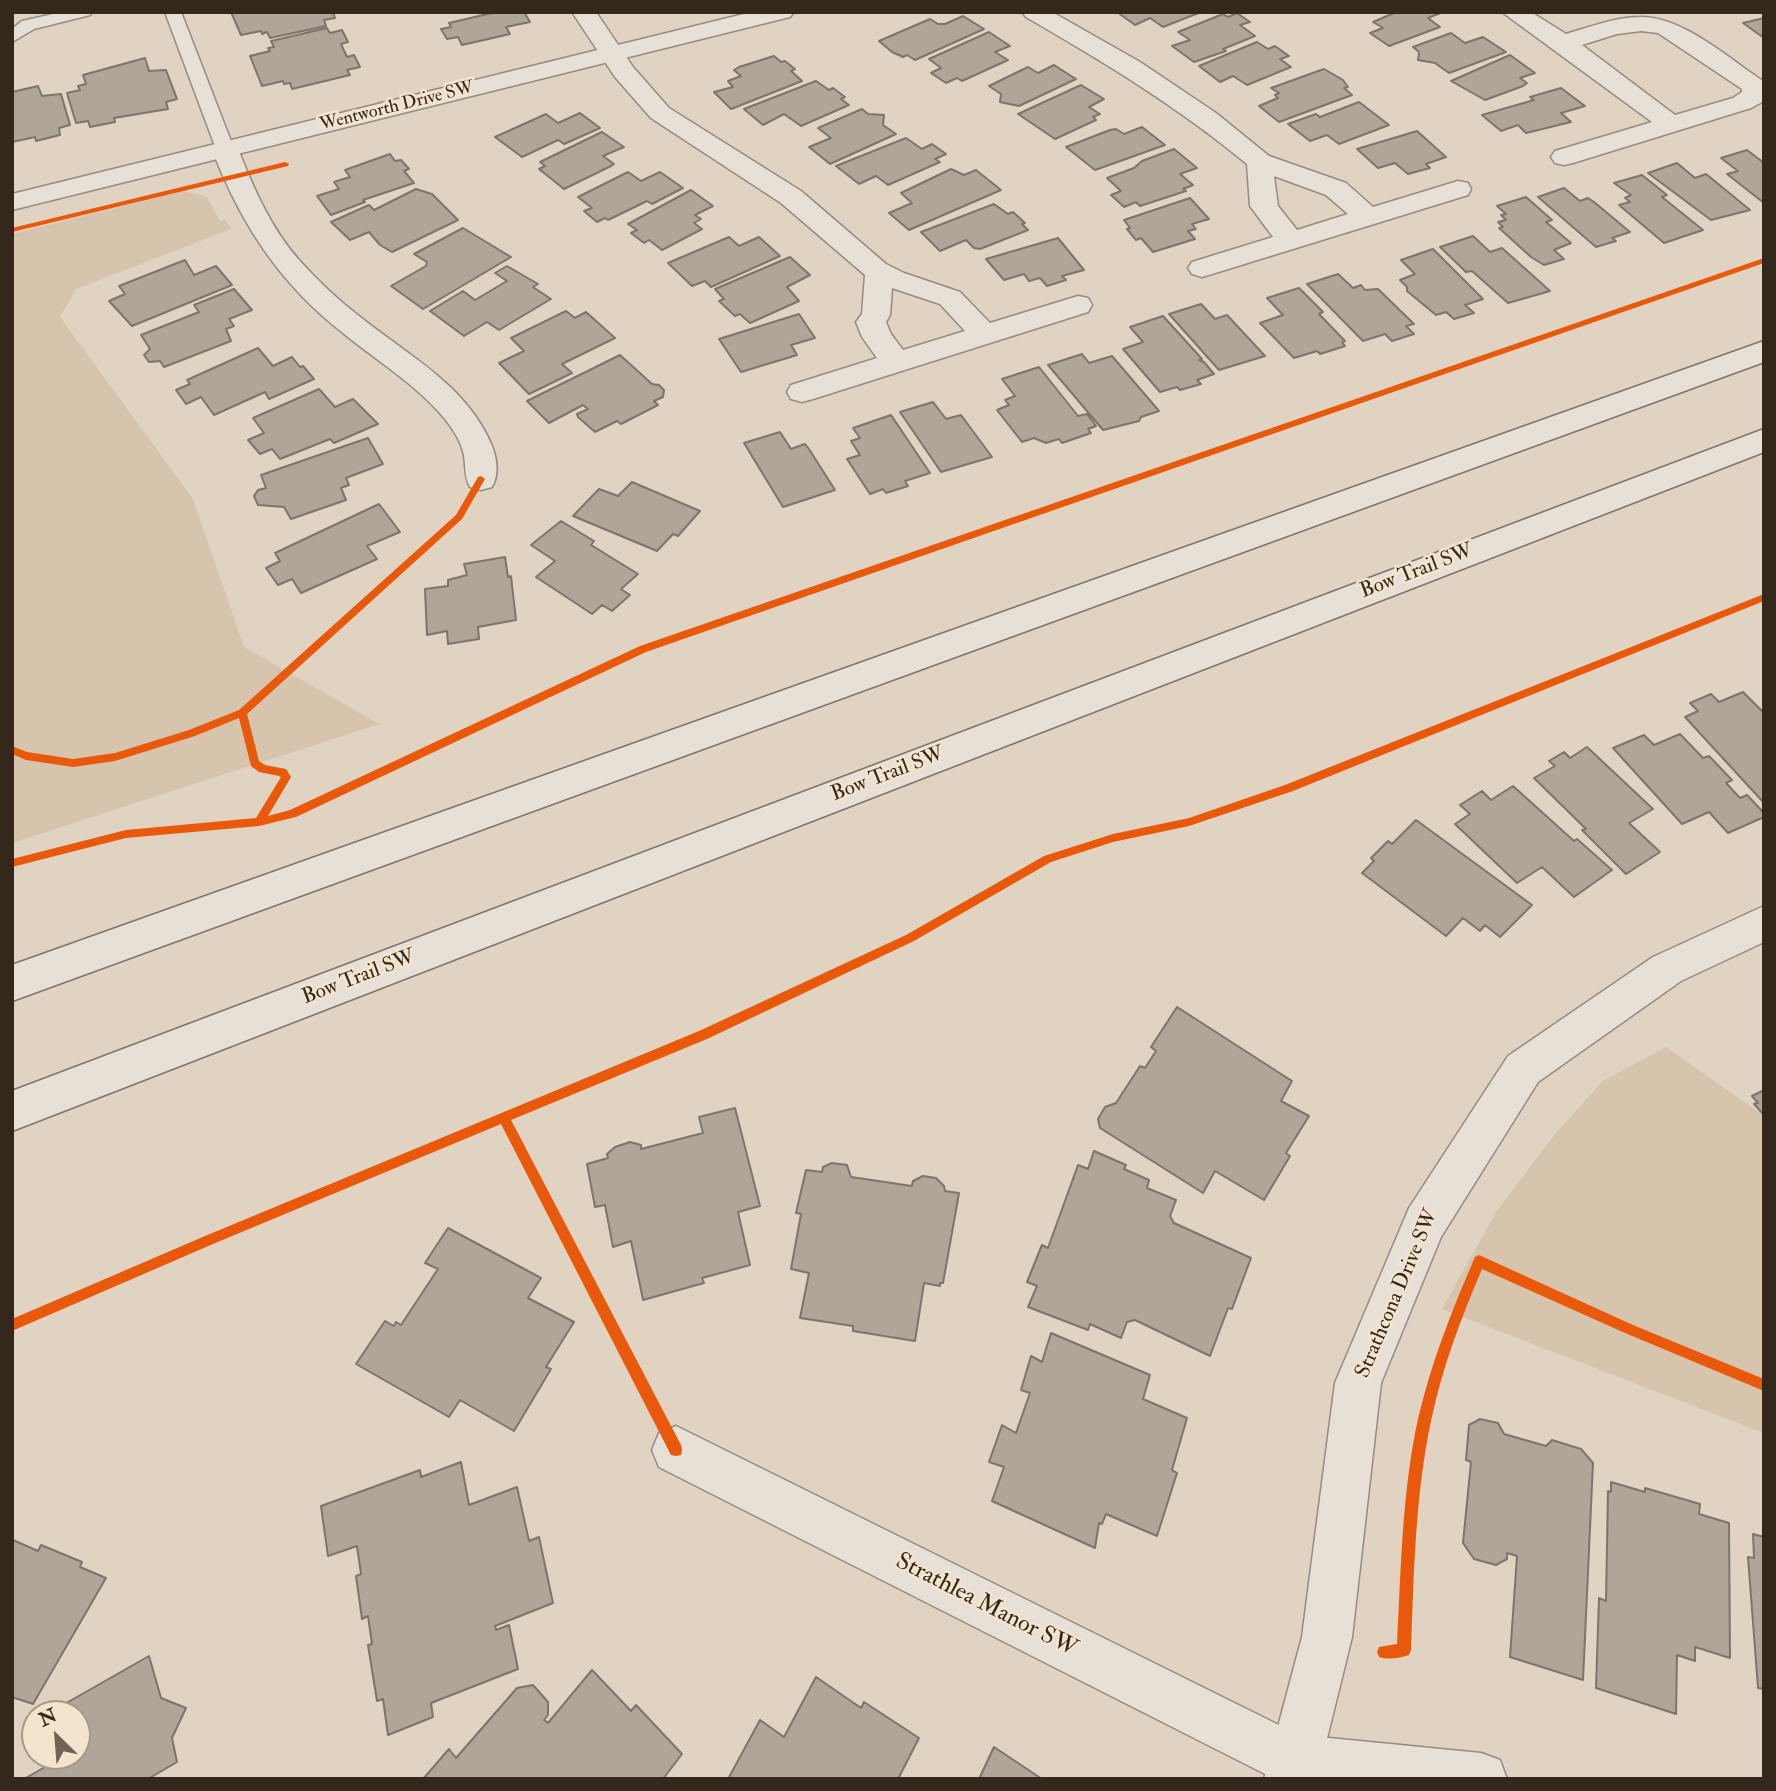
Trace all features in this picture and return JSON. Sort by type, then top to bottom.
[{"type":"street","points":[[584,12],[652,105],[674,124],[745,165],[792,197],[878,271],[910,285],[949,297],[963,309],[983,334]]},
{"type":"street","name":"Wentworth Drive SW","points":[[12,202],[782,12]]},
{"type":"street","points":[[1034,12],[1131,67],[1207,118],[1260,162],[1336,189],[1367,216]]},
{"type":"street","points":[[1514,12],[1563,43],[1671,124]]},
{"type":"street","points":[[1563,43],[1636,22],[1654,24],[1667,28],[1754,86],[1755,95],[1742,103],[1564,157]]},
{"type":"street","points":[[225,149],[248,207],[279,254],[301,279],[354,327],[439,393],[474,439],[483,466],[481,479]]},
{"type":"street","points":[[1260,162],[1261,203],[1269,218],[1292,240]]},
{"type":"street","points":[[1202,268],[1458,189]]},
{"type":"street","points":[[878,271],[876,315],[871,322],[877,337],[896,362]]},
{"type":"street","points":[[802,392],[1078,305]]},
{"type":"street","points":[[12,983],[1764,351]]},
{"type":"street","name":"Bow Trail SW","points":[[12,1111],[1764,440]]},
{"type":"street","name":"Strathcona Drive SW","points":[[1302,1773],[1327,1637],[1358,1383],[1425,1223],[1523,1069],[1667,969],[1764,923]]},
{"type":"street","name":"Strathlea Manor SW","points":[[676,1450],[1302,1773]]},
{"type":"street","points":[[1302,1773],[1481,1779]]},
{"type":"lane","points":[[12,37],[28,25],[84,12]]},
{"type":"lane","points":[[173,12],[225,149]]},
{"type":"shaded area","points":[[184,191],[207,197],[220,221],[225,219],[231,229],[76,289],[60,317],[193,499],[244,647],[379,724],[12,843],[12,234]]},
{"type":"shaded area","points":[[1666,1047],[1764,1116],[1764,1433],[1442,1309],[1496,1212],[1555,1134],[1603,1081]]},
{"type":"building","points":[[231,12],[333,12],[335,18],[324,20],[326,26],[270,38],[267,32],[262,34],[261,31],[241,35]]},
{"type":"building","points":[[496,12],[524,12],[530,22],[506,27],[510,34],[462,45],[458,37],[447,39],[441,29],[451,27],[449,23]]},
{"type":"building","points":[[1117,12],[1201,12],[1163,27],[1150,18],[1135,25]]},
{"type":"building","points":[[1392,12],[1443,12],[1428,18],[1440,27],[1389,46],[1370,33],[1383,28],[1373,22],[1394,13]]},
{"type":"building","points":[[1237,13],[1250,22],[1240,25],[1255,36],[1223,49],[1226,51],[1194,62],[1172,46],[1190,40],[1178,32],[1223,14],[1228,17]]},
{"type":"building","points":[[963,16],[984,29],[915,60],[892,52],[879,41],[930,19],[938,24],[945,24]]},
{"type":"building","points":[[1764,18],[1764,38],[1743,23]]},
{"type":"building","points":[[327,28],[330,33],[342,30],[348,42],[341,44],[347,57],[354,55],[360,67],[347,70],[350,75],[292,89],[290,83],[284,84],[283,81],[262,86],[250,56],[270,51],[268,48],[274,47],[271,41]]},
{"type":"building","points":[[989,32],[1010,46],[995,52],[1008,60],[962,81],[957,78],[946,83],[931,73],[941,68],[929,59]]},
{"type":"building","points":[[1451,33],[1465,43],[1483,37],[1506,52],[1449,73],[1435,63],[1418,60],[1419,52],[1413,47]]},
{"type":"building","points":[[1257,42],[1268,49],[1275,46],[1289,56],[1280,59],[1291,67],[1247,85],[1233,76],[1220,82],[1199,66]]},
{"type":"building","points":[[1510,55],[1535,73],[1520,78],[1527,83],[1523,86],[1485,100],[1451,81]]},
{"type":"building","points":[[774,56],[795,69],[791,71],[802,81],[731,109],[714,92],[733,87],[728,81],[741,76],[734,70],[739,67]]},
{"type":"building","points":[[145,58],[149,71],[166,70],[177,99],[166,102],[168,109],[114,118],[115,122],[90,127],[88,121],[76,123],[67,93],[80,90],[78,86],[86,84],[83,75]]},
{"type":"building","points":[[1054,65],[1076,79],[1019,106],[1000,102],[1001,94],[989,86],[1028,67],[1038,73]]},
{"type":"building","points":[[1324,69],[1343,80],[1348,87],[1344,88],[1352,95],[1279,122],[1259,106],[1278,98],[1275,95],[1279,93],[1271,88]]},
{"type":"building","points":[[816,81],[829,90],[833,88],[845,97],[841,99],[849,105],[801,126],[784,114],[763,125],[744,109]]},
{"type":"building","points":[[1081,85],[1104,99],[1089,107],[1100,114],[1093,117],[1096,120],[1055,139],[1018,114]]},
{"type":"building","points":[[38,86],[42,96],[61,94],[70,125],[59,128],[60,135],[36,141],[35,137],[12,142],[12,92]]},
{"type":"building","points":[[1561,88],[1585,106],[1561,113],[1571,122],[1526,133],[1518,125],[1501,131],[1482,115],[1534,100],[1530,97]]},
{"type":"building","points":[[1359,102],[1389,125],[1339,144],[1327,135],[1310,141],[1288,124],[1316,114],[1320,117]]},
{"type":"building","points":[[862,109],[868,114],[884,115],[883,125],[896,134],[830,164],[809,147],[831,138],[818,128]]},
{"type":"building","points":[[580,113],[600,128],[564,144],[558,140],[522,157],[495,137],[546,114],[558,123]]},
{"type":"building","points":[[1142,127],[1165,145],[1095,170],[1066,147],[1110,130],[1116,129],[1124,134]]},
{"type":"building","points":[[1417,131],[1446,157],[1426,164],[1430,168],[1408,174],[1395,163],[1378,168],[1357,149]]},
{"type":"building","points":[[602,132],[624,147],[603,156],[614,164],[611,166],[564,189],[539,169],[545,166],[540,162]]},
{"type":"building","points":[[906,138],[922,149],[932,144],[946,154],[935,159],[940,162],[888,185],[876,176],[859,184],[836,166]]},
{"type":"building","points":[[1174,149],[1197,168],[1180,174],[1193,185],[1183,189],[1186,191],[1140,206],[1136,202],[1124,207],[1111,195],[1121,191],[1107,178]]},
{"type":"building","points":[[1747,150],[1764,163],[1764,203],[1727,174],[1738,171],[1721,158]]},
{"type":"building","points":[[390,154],[395,161],[401,160],[409,169],[404,171],[414,183],[363,200],[365,202],[331,215],[317,196],[339,189],[334,182],[350,177],[345,170]]},
{"type":"building","points":[[1677,163],[1695,178],[1706,174],[1750,210],[1711,220],[1648,173]]},
{"type":"building","points":[[951,169],[964,175],[976,170],[1001,190],[909,230],[889,213],[912,203],[901,193]]},
{"type":"building","points":[[628,172],[641,181],[660,172],[683,188],[652,204],[647,201],[608,220],[605,218],[597,222],[584,211],[592,208],[578,197]]},
{"type":"building","points":[[1642,175],[1667,195],[1662,197],[1703,230],[1664,243],[1619,205],[1630,202],[1625,198],[1631,195],[1614,183]]},
{"type":"building","points":[[1564,188],[1580,201],[1588,198],[1594,202],[1630,232],[1612,238],[1616,241],[1596,247],[1538,197]]},
{"type":"building","points":[[416,189],[432,194],[458,220],[392,252],[380,245],[369,232],[350,240],[331,222],[369,205],[374,210]]},
{"type":"building","points":[[691,190],[713,206],[695,215],[701,219],[694,223],[702,229],[662,250],[649,240],[644,243],[631,233],[637,230],[628,224]]},
{"type":"building","points":[[1526,197],[1552,220],[1546,222],[1571,243],[1554,250],[1564,259],[1544,265],[1499,228],[1503,227],[1498,222],[1506,220],[1501,215],[1506,214],[1497,206]]},
{"type":"building","points":[[1190,198],[1209,219],[1192,224],[1196,229],[1188,231],[1195,239],[1153,252],[1141,238],[1136,240],[1127,229],[1130,228],[1124,220]]},
{"type":"building","points":[[994,204],[1008,214],[1013,212],[1025,223],[1022,224],[1028,230],[980,249],[974,248],[966,240],[940,251],[921,232]]},
{"type":"building","points":[[463,228],[511,257],[423,309],[391,286],[426,266],[427,262],[414,254]]},
{"type":"building","points":[[1473,236],[1490,252],[1502,248],[1550,291],[1508,303],[1472,271],[1466,272],[1440,247]]},
{"type":"building","points":[[729,237],[739,246],[759,237],[780,256],[711,287],[705,281],[692,286],[668,263]]},
{"type":"building","points":[[1058,238],[1084,270],[1062,276],[1066,280],[1047,286],[1040,278],[1029,281],[1024,274],[1004,280],[986,259]]},
{"type":"building","points":[[1433,249],[1483,299],[1465,305],[1474,313],[1454,319],[1446,312],[1436,315],[1407,291],[1407,287],[1400,280],[1415,274],[1401,260]]},
{"type":"building","points":[[790,257],[810,275],[787,287],[799,301],[750,323],[740,314],[735,316],[719,301],[724,299],[715,289]]},
{"type":"building","points":[[185,260],[194,275],[216,266],[232,285],[132,326],[109,301],[125,294],[119,286]]},
{"type":"building","points":[[507,266],[538,284],[533,287],[551,299],[499,330],[487,322],[464,336],[430,311],[463,291],[475,300],[507,281],[495,273]]},
{"type":"building","points":[[1338,274],[1353,288],[1361,285],[1365,290],[1378,289],[1414,324],[1406,326],[1414,334],[1392,341],[1385,334],[1363,341],[1307,284]]},
{"type":"building","points":[[1299,288],[1323,312],[1319,314],[1345,341],[1342,342],[1345,346],[1294,358],[1260,323],[1283,315],[1267,298]]},
{"type":"building","points":[[234,289],[252,310],[229,319],[234,326],[226,329],[231,341],[164,367],[160,361],[149,362],[144,355],[150,349],[141,335],[199,312],[194,305]]},
{"type":"building","points":[[1201,304],[1215,319],[1227,315],[1265,356],[1219,370],[1169,314]]},
{"type":"building","points":[[566,311],[575,318],[586,312],[615,338],[562,364],[572,373],[529,394],[499,363],[524,351],[511,338]]},
{"type":"building","points":[[799,314],[815,338],[791,345],[797,355],[741,372],[719,339]]},
{"type":"building","points":[[1163,316],[1214,374],[1197,380],[1201,384],[1160,392],[1123,349],[1143,342],[1130,327]]},
{"type":"building","points":[[258,348],[273,366],[292,357],[314,379],[269,399],[265,392],[214,415],[201,397],[186,404],[176,390],[190,384],[187,380]]},
{"type":"building","points":[[1082,354],[1089,363],[1112,356],[1159,411],[1141,417],[1139,421],[1103,430],[1048,365]]},
{"type":"building","points":[[620,355],[652,384],[659,385],[664,390],[663,397],[654,401],[658,405],[621,424],[617,421],[595,432],[578,417],[577,414],[588,409],[583,405],[549,423],[527,401]]},
{"type":"building","points":[[1039,367],[1078,416],[1087,414],[1096,426],[1088,429],[1091,433],[1062,443],[1059,439],[1046,443],[1034,438],[1022,442],[997,410],[1009,405],[1005,400],[1015,396],[1002,379]]},
{"type":"building","points":[[319,389],[335,407],[353,399],[378,424],[334,443],[330,439],[280,459],[272,449],[260,454],[248,440],[264,433],[253,418]]},
{"type":"building","points":[[933,402],[946,419],[961,415],[992,457],[941,472],[900,412]]},
{"type":"building","points":[[891,415],[930,473],[905,481],[908,486],[886,493],[883,489],[870,494],[847,459],[860,455],[851,441],[860,438],[853,428]]},
{"type":"building","points":[[780,432],[791,449],[805,444],[835,490],[783,507],[744,443]]},
{"type":"building","points":[[368,438],[383,464],[346,478],[349,485],[341,488],[346,500],[291,519],[284,507],[258,505],[254,496],[258,490],[266,488],[261,475]]},
{"type":"building","points":[[632,482],[700,511],[678,536],[673,534],[657,551],[573,516],[599,489],[618,496]]},
{"type":"building","points":[[379,504],[400,532],[367,546],[377,559],[301,593],[292,579],[278,585],[266,568],[280,561],[275,553]]},
{"type":"building","points":[[561,521],[594,541],[591,545],[638,574],[621,589],[630,595],[612,611],[602,605],[592,614],[536,577],[555,561],[531,545]]},
{"type":"building","points":[[505,557],[508,577],[511,576],[516,620],[478,627],[479,639],[448,644],[447,631],[427,635],[425,589],[448,586],[448,580],[467,575],[464,564]]},
{"type":"building","points":[[1743,692],[1764,713],[1764,803],[1685,717],[1698,711],[1690,703],[1711,694],[1719,702]]},
{"type":"building","points":[[1680,734],[1703,758],[1709,756],[1732,780],[1726,783],[1740,798],[1747,795],[1764,813],[1764,817],[1728,833],[1709,812],[1682,824],[1613,748],[1644,735],[1654,745]]},
{"type":"building","points":[[1587,747],[1653,809],[1629,823],[1660,852],[1626,874],[1582,830],[1586,829],[1534,778],[1555,766],[1549,761],[1564,752],[1570,758]]},
{"type":"building","points":[[1513,786],[1574,841],[1577,839],[1612,870],[1574,897],[1542,867],[1517,883],[1455,824],[1470,814],[1460,805],[1482,791],[1491,800]]},
{"type":"building","points":[[1416,820],[1532,905],[1500,937],[1485,925],[1480,931],[1463,918],[1446,936],[1362,873],[1374,861],[1371,858],[1388,841],[1392,844]]},
{"type":"building","points":[[1177,1007],[1292,1081],[1281,1101],[1309,1116],[1286,1153],[1290,1156],[1264,1200],[1215,1171],[1203,1193],[1100,1128],[1098,1119],[1105,1107],[1116,1103],[1140,1066],[1145,1068],[1156,1051],[1151,1047]]},
{"type":"building","points":[[1764,1090],[1764,1115],[1754,1104],[1758,1103],[1752,1096]]},
{"type":"building","points":[[735,1108],[760,1206],[738,1212],[750,1265],[702,1278],[704,1283],[643,1300],[631,1241],[613,1247],[605,1205],[595,1207],[587,1164],[608,1158],[607,1154],[615,1147],[630,1142],[641,1145],[641,1149],[703,1133],[699,1117]]},
{"type":"building","points":[[1094,1151],[1126,1165],[1124,1169],[1149,1180],[1147,1188],[1176,1200],[1170,1216],[1174,1223],[1251,1258],[1232,1309],[1228,1308],[1210,1356],[1135,1320],[1127,1322],[1121,1338],[1090,1324],[1088,1330],[1028,1307],[1037,1286],[1027,1282],[1042,1245],[1048,1248],[1078,1165],[1088,1169]]},
{"type":"building","points":[[832,1163],[847,1165],[851,1177],[912,1186],[913,1181],[923,1176],[936,1178],[945,1191],[959,1193],[943,1283],[940,1283],[940,1286],[924,1283],[915,1341],[853,1331],[853,1326],[800,1318],[809,1273],[791,1269],[801,1214],[796,1213],[806,1170],[822,1172],[823,1167]]},
{"type":"building","points":[[448,1228],[541,1278],[528,1298],[574,1322],[546,1367],[551,1369],[514,1431],[460,1400],[449,1417],[356,1364],[385,1321],[394,1326],[396,1322],[401,1325],[438,1269],[425,1263]]},
{"type":"building","points":[[1051,1333],[1150,1375],[1143,1399],[1187,1418],[1172,1470],[1177,1473],[1157,1536],[1106,1514],[1102,1524],[1099,1523],[1095,1548],[992,1501],[1004,1467],[989,1462],[1002,1425],[1016,1433],[1030,1393],[1021,1390],[1031,1356],[1042,1362]]},
{"type":"building","points":[[1480,1419],[1498,1423],[1504,1434],[1546,1446],[1552,1440],[1581,1449],[1593,1463],[1583,1680],[1510,1657],[1517,1556],[1507,1553],[1507,1559],[1496,1565],[1474,1559],[1463,1543],[1471,1462],[1466,1460],[1469,1425]]},
{"type":"building","points":[[461,1462],[469,1505],[517,1487],[529,1541],[539,1537],[553,1603],[495,1626],[496,1630],[509,1625],[518,1669],[431,1703],[433,1717],[388,1735],[383,1699],[377,1701],[368,1645],[372,1644],[368,1616],[362,1619],[356,1576],[361,1574],[357,1546],[328,1556],[321,1506],[420,1470],[421,1477]]},
{"type":"building","points":[[1611,1482],[1645,1492],[1645,1488],[1700,1504],[1699,1514],[1729,1523],[1730,1658],[1695,1647],[1695,1661],[1677,1655],[1676,1714],[1596,1688],[1599,1598],[1606,1601],[1608,1491],[1611,1492]]},
{"type":"building","points":[[1753,1534],[1764,1537],[1764,1689],[1758,1688],[1748,1557],[1754,1558]]},
{"type":"building","points":[[13,1540],[38,1551],[41,1545],[82,1562],[80,1567],[106,1578],[35,1700],[12,1697]]},
{"type":"building","points":[[149,1656],[161,1698],[186,1708],[172,1738],[177,1762],[148,1779],[24,1779],[40,1770],[91,1770],[91,1700],[72,1700]]},
{"type":"building","points":[[592,1670],[631,1711],[636,1705],[682,1754],[663,1779],[423,1779],[449,1749],[456,1758],[517,1688],[533,1685],[548,1702],[548,1715],[544,1720],[548,1723]]},
{"type":"building","points":[[816,1677],[861,1708],[864,1702],[919,1738],[898,1779],[728,1779],[760,1720],[784,1737]]},
{"type":"building","points":[[994,1747],[1042,1779],[979,1779]]},
{"type":"cycle path","points":[[12,230],[285,164]]},
{"type":"cycle path","points":[[12,863],[126,834],[259,822],[292,814],[643,649],[1764,260]]},
{"type":"cycle path","points":[[12,750],[26,756],[73,763],[115,757],[192,733],[242,713],[459,517],[481,479]]},
{"type":"cycle path","points":[[12,1325],[209,1240],[703,1035],[910,938],[1048,859],[1113,838],[1189,822],[1289,788],[1764,597]]},
{"type":"cycle path","points":[[242,713],[255,763],[263,769],[282,772],[286,777],[259,822]]},
{"type":"cycle path","points":[[503,1117],[676,1450]]},
{"type":"cycle path","points":[[1384,1652],[1404,1650],[1412,1507],[1424,1422],[1448,1340],[1479,1261],[1629,1329],[1764,1385]]}]
